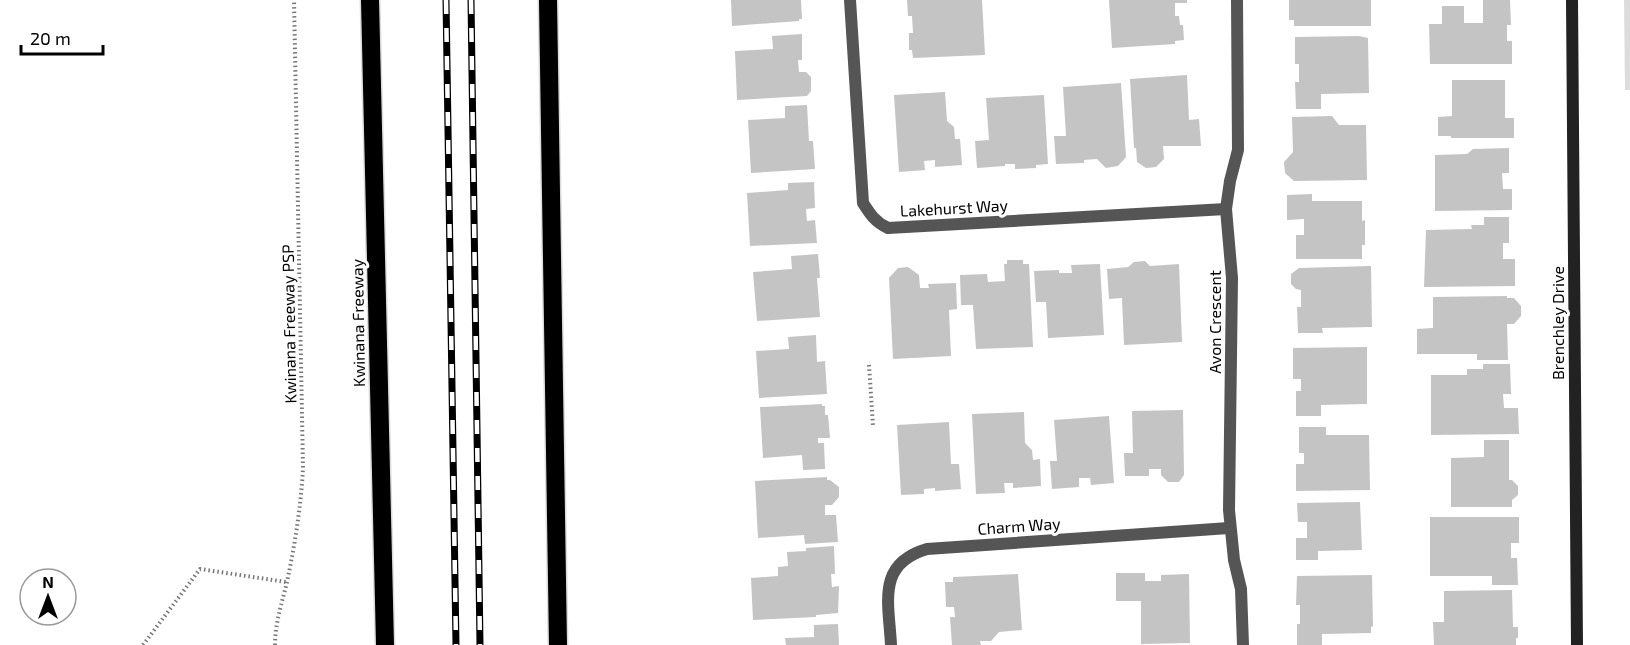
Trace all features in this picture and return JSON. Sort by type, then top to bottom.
[{"type":"highway","name":"Kwinana Freeway","points":[[370,0],[385,645]]},
{"type":"highway","points":[[548,0],[558,645]]},
{"type":"street","name":"Lakehurst Way","points":[[850,0],[863,203],[880,225],[888,228],[1226,209]]},
{"type":"street","name":"Avon Crescent","points":[[1237,0],[1238,150],[1226,209],[1232,278],[1230,528],[1241,589],[1243,645]]},
{"type":"street","name":"Brenchley Drive","points":[[1572,0],[1577,645]]},
{"type":"street","name":"Charm Way","points":[[891,645],[888,597],[891,575],[901,561],[914,553],[927,549],[1230,528]]},
{"type":"path","name":"Kwinana Freeway PSP","points":[[275,645],[279,608],[299,517],[303,468],[294,0]]},
{"type":"path","points":[[869,365],[873,426]]},
{"type":"path","points":[[143,645],[200,569],[286,582]]},
{"type":"shaded area","points":[[1624,0],[1630,0],[1630,90],[1625,90]]},
{"type":"building","points":[[731,0],[801,0],[802,19],[732,26]]},
{"type":"building","points":[[907,0],[982,0],[985,55],[913,58],[912,50],[909,50],[909,33],[913,33],[912,16],[908,16]]},
{"type":"building","points":[[1109,0],[1187,0],[1187,3],[1175,3],[1175,16],[1179,16],[1180,25],[1183,25],[1184,40],[1175,41],[1175,44],[1112,48]]},
{"type":"building","points":[[1289,0],[1371,0],[1371,26],[1294,26],[1294,20],[1289,20]]},
{"type":"building","points":[[1483,0],[1510,0],[1511,25],[1507,25],[1507,41],[1512,41],[1512,64],[1430,64],[1429,24],[1442,24],[1442,6],[1464,6],[1464,23],[1483,23]]},
{"type":"building","points":[[802,34],[802,60],[798,60],[799,72],[806,72],[811,77],[811,91],[807,96],[737,100],[735,51],[773,49],[772,36]]},
{"type":"building","points":[[1359,36],[1368,38],[1369,93],[1321,94],[1321,109],[1296,109],[1295,82],[1299,82],[1299,64],[1295,64],[1295,37]]},
{"type":"building","points":[[1187,75],[1189,120],[1199,119],[1201,146],[1163,146],[1164,159],[1156,167],[1146,168],[1137,162],[1136,148],[1134,148],[1130,79]]},
{"type":"building","points":[[1452,80],[1505,80],[1505,118],[1514,118],[1514,138],[1438,136],[1438,117],[1452,116]]},
{"type":"building","points":[[1121,83],[1126,157],[1118,166],[1106,168],[1097,159],[1084,160],[1084,163],[1056,164],[1054,136],[1066,136],[1063,87]]},
{"type":"building","points":[[945,92],[947,121],[954,127],[955,139],[960,139],[962,165],[935,167],[935,160],[924,161],[925,170],[899,172],[894,95]]},
{"type":"building","points":[[1044,95],[1048,164],[1036,165],[1036,168],[1015,169],[1015,164],[1005,164],[1005,166],[977,168],[975,141],[989,140],[986,98]]},
{"type":"building","points":[[807,105],[809,141],[813,141],[815,169],[751,173],[748,120],[785,118],[785,106]]},
{"type":"building","points":[[1332,116],[1339,125],[1366,125],[1367,180],[1294,181],[1285,173],[1284,162],[1293,152],[1292,117]]},
{"type":"building","points":[[1509,148],[1509,173],[1502,173],[1503,189],[1512,189],[1512,210],[1435,211],[1435,155],[1467,154],[1473,149]]},
{"type":"building","points":[[814,182],[815,208],[806,209],[807,221],[815,220],[817,243],[750,246],[747,193],[788,190],[788,183]]},
{"type":"building","points":[[1312,194],[1312,201],[1362,201],[1365,245],[1362,245],[1362,259],[1296,259],[1296,235],[1304,235],[1304,219],[1287,220],[1287,195]]},
{"type":"building","points":[[1484,217],[1509,217],[1509,243],[1503,243],[1503,259],[1515,259],[1515,286],[1424,287],[1426,230],[1472,229],[1471,225],[1484,225]]},
{"type":"building","points":[[818,254],[820,317],[757,321],[753,272],[792,269],[791,256]]},
{"type":"building","points":[[1007,260],[1023,260],[1023,264],[1029,264],[1033,347],[976,349],[973,305],[961,305],[960,275],[987,274],[988,282],[1005,281],[1004,264],[1007,264]]},
{"type":"building","points":[[1145,261],[1150,266],[1179,264],[1182,342],[1124,345],[1122,298],[1109,299],[1107,269],[1128,267],[1134,262]]},
{"type":"building","points":[[1100,264],[1104,335],[1048,338],[1046,302],[1036,302],[1034,271],[1059,270],[1059,273],[1072,273],[1071,265]]},
{"type":"building","points":[[1371,266],[1372,327],[1322,328],[1323,333],[1298,333],[1297,307],[1301,307],[1301,290],[1291,284],[1291,274],[1299,268]]},
{"type":"building","points":[[908,267],[919,275],[920,288],[929,288],[928,284],[956,283],[957,309],[949,310],[951,356],[893,359],[889,278],[898,268]]},
{"type":"building","points":[[1507,296],[1507,298],[1514,298],[1521,306],[1521,316],[1514,324],[1507,324],[1508,360],[1477,360],[1477,354],[1417,354],[1417,329],[1433,328],[1433,297]]},
{"type":"building","points":[[816,335],[817,362],[825,361],[827,394],[759,398],[756,351],[789,349],[788,337]]},
{"type":"building","points":[[1367,347],[1367,404],[1321,405],[1321,416],[1296,416],[1296,391],[1301,391],[1301,379],[1293,379],[1293,348]]},
{"type":"building","points":[[1483,364],[1510,364],[1511,394],[1503,394],[1504,408],[1518,408],[1519,434],[1431,435],[1431,375],[1467,375],[1467,369],[1483,369]]},
{"type":"building","points":[[822,404],[825,406],[825,415],[828,415],[830,438],[818,438],[818,443],[824,443],[825,469],[803,470],[802,455],[763,458],[760,407]]},
{"type":"building","points":[[1183,410],[1184,475],[1179,482],[1168,482],[1161,475],[1161,469],[1149,469],[1149,476],[1125,476],[1124,453],[1133,453],[1132,411]]},
{"type":"building","points":[[1024,412],[1025,443],[1032,450],[1033,460],[1040,459],[1041,486],[1013,488],[1013,483],[1004,483],[1005,493],[976,494],[972,414]]},
{"type":"building","points":[[1109,416],[1114,483],[1091,485],[1090,478],[1079,478],[1079,487],[1052,489],[1050,461],[1057,461],[1054,420]]},
{"type":"building","points":[[949,422],[951,464],[959,464],[961,489],[935,491],[935,488],[924,489],[924,494],[901,495],[897,425]]},
{"type":"building","points":[[1299,427],[1326,427],[1326,435],[1369,435],[1370,490],[1296,491],[1296,464],[1304,464],[1304,453],[1299,453]]},
{"type":"building","points":[[1484,440],[1509,440],[1509,480],[1518,486],[1518,495],[1512,500],[1512,507],[1451,507],[1451,458],[1484,457]]},
{"type":"building","points":[[827,477],[827,480],[839,487],[839,497],[832,505],[825,505],[825,515],[836,515],[838,542],[805,544],[804,535],[758,538],[755,481]]},
{"type":"building","points":[[1360,502],[1362,550],[1318,551],[1318,560],[1296,560],[1296,538],[1307,538],[1307,522],[1298,522],[1297,503]]},
{"type":"building","points":[[1430,517],[1519,517],[1519,543],[1511,543],[1511,558],[1517,558],[1518,585],[1492,585],[1492,576],[1430,576]]},
{"type":"building","points":[[834,546],[835,574],[831,574],[832,587],[839,586],[838,613],[816,615],[816,617],[753,620],[751,578],[778,576],[778,567],[788,566],[787,552]]},
{"type":"building","points":[[1116,573],[1145,573],[1145,581],[1161,581],[1161,575],[1189,574],[1190,643],[1141,644],[1141,601],[1116,601]]},
{"type":"building","points":[[1018,574],[1022,630],[999,632],[991,641],[980,641],[981,645],[952,645],[950,617],[955,617],[954,607],[946,607],[945,582],[953,582],[953,577]]},
{"type":"building","points":[[1372,575],[1373,626],[1371,633],[1322,634],[1322,645],[1297,645],[1300,605],[1296,605],[1297,576]]},
{"type":"building","points":[[1512,590],[1513,627],[1518,627],[1516,645],[1434,645],[1433,622],[1444,622],[1444,591]]},
{"type":"building","points":[[838,624],[839,645],[786,645],[785,638],[814,637],[814,625]]},
{"type":"railway","points":[[446,0],[456,645]]},
{"type":"railway","points":[[471,0],[480,645]]}]
